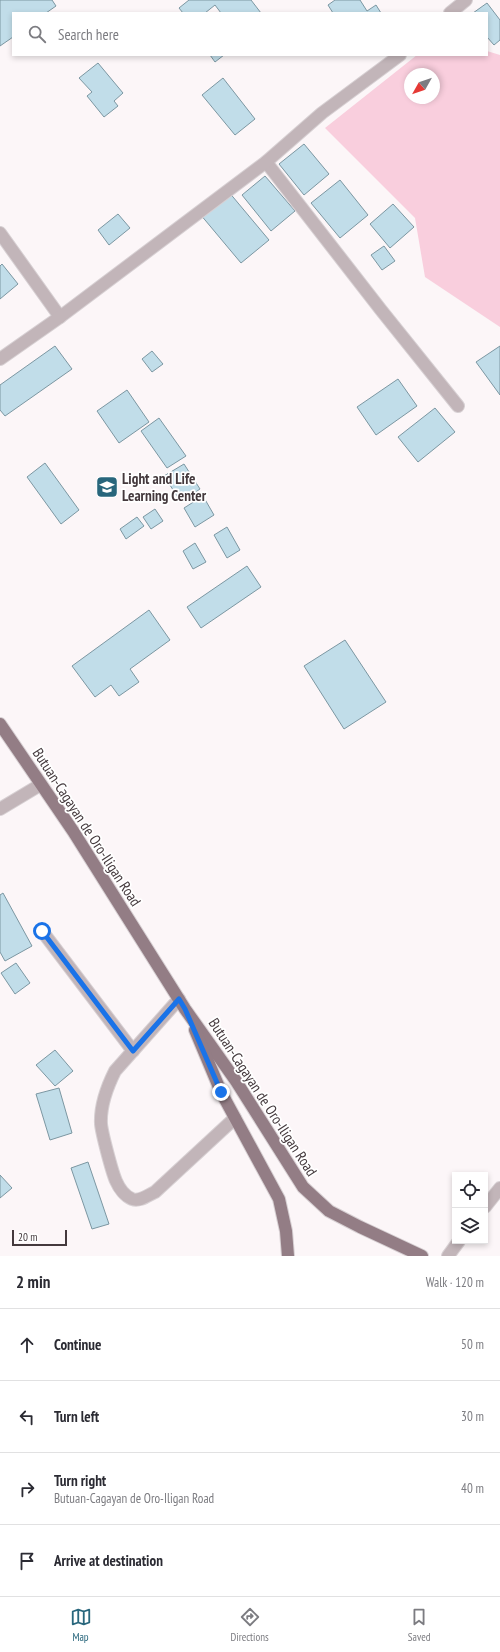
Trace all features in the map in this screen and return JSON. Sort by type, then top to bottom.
[{"type":"main road","name":"Butuan-Cagayan de Oro-Iligan Road","points":[[0,724],[40,785],[73,831],[182,1004],[236,1081],[303,1188],[329,1211],[422,1256]]},
{"type":"main road","name":"Butuan-Cagayan de Oro-Iligan Road","points":[[182,1004],[221,1092],[279,1199],[286,1231],[288,1256]]},
{"type":"street","points":[[451,12],[466,0]]},
{"type":"street","points":[[0,359],[60,317],[266,162],[322,113],[399,56]]},
{"type":"street","points":[[266,162],[458,406]]},
{"type":"street","points":[[0,233],[60,317]]},
{"type":"street","points":[[0,809],[40,785]]},
{"type":"street","points":[[42,931],[133,1051]]},
{"type":"street","points":[[182,1004],[133,1051],[116,1071],[103,1100],[101,1124],[116,1180],[124,1194],[133,1199],[141,1200],[155,1192],[235,1118]]},
{"type":"street","points":[[488,1203],[500,1188]]},
{"type":"street","points":[[448,1256],[457,1244]]},
{"type":"shaded area","points":[[488,51],[500,55],[500,327],[425,277],[415,218],[325,128],[416,56],[488,56]]},
{"type":"building","points":[[0,0],[52,0],[56,6],[47,12],[12,12],[12,38],[0,46]]},
{"type":"building","points":[[189,0],[251,0],[260,12],[220,12],[215,5],[206,12],[182,12],[179,8]]},
{"type":"building","points":[[335,0],[360,0],[367,11],[376,5],[380,12],[332,12],[328,5]]},
{"type":"building","points":[[487,3],[500,20],[500,40],[494,45],[488,38],[488,12],[474,12]]},
{"type":"building","points":[[211,56],[223,56],[215,62]]},
{"type":"building","points":[[98,63],[123,93],[114,101],[118,106],[104,117],[87,96],[92,92],[79,78]]},
{"type":"building","points":[[223,78],[255,119],[235,135],[202,95]]},
{"type":"building","points":[[304,144],[329,174],[304,195],[279,164]]},
{"type":"building","points":[[265,176],[295,211],[271,231],[242,195]]},
{"type":"building","points":[[340,180],[368,215],[340,238],[311,203]]},
{"type":"building","points":[[228,191],[269,240],[241,263],[200,214]]},
{"type":"building","points":[[393,204],[414,227],[390,248],[370,224]]},
{"type":"building","points":[[118,214],[130,228],[109,245],[98,230]]},
{"type":"building","points":[[384,246],[395,261],[382,270],[371,255]]},
{"type":"building","points":[[2,264],[18,284],[0,299],[0,266]]},
{"type":"building","points":[[55,346],[72,369],[5,416],[0,410],[0,385]]},
{"type":"building","points":[[500,346],[500,395],[476,362]]},
{"type":"building","points":[[152,351],[163,364],[152,372],[142,359]]},
{"type":"building","points":[[398,379],[417,406],[376,435],[357,407]]},
{"type":"building","points":[[127,390],[149,422],[119,443],[97,411]]},
{"type":"building","points":[[435,408],[455,432],[418,462],[398,437]]},
{"type":"building","points":[[159,418],[186,456],[167,468],[141,431]]},
{"type":"building","points":[[45,463],[79,510],[61,524],[27,477]]},
{"type":"building","points":[[184,464],[200,489],[181,502],[164,476]]},
{"type":"building","points":[[203,496],[214,515],[195,527],[184,508]]},
{"type":"building","points":[[155,509],[163,521],[151,529],[143,517]]},
{"type":"building","points":[[137,517],[144,526],[126,539],[120,529]]},
{"type":"building","points":[[227,527],[240,550],[227,558],[214,535]]},
{"type":"building","points":[[195,543],[206,562],[193,569],[183,551]]},
{"type":"building","points":[[247,566],[261,587],[201,628],[187,607]]},
{"type":"building","points":[[149,610],[170,640],[130,669],[139,682],[119,696],[111,685],[95,697],[72,666]]},
{"type":"building","points":[[345,640],[386,702],[344,729],[304,666]]},
{"type":"building","points":[[3,893],[32,946],[5,961],[0,952],[0,895]]},
{"type":"building","points":[[16,963],[30,983],[15,994],[1,973]]},
{"type":"building","points":[[55,1050],[73,1071],[55,1086],[36,1065]]},
{"type":"building","points":[[59,1088],[72,1133],[50,1140],[36,1094]]},
{"type":"building","points":[[88,1162],[109,1224],[92,1229],[71,1168]]},
{"type":"building","points":[[0,1175],[12,1188],[0,1198]]},
{"type":"place","name":"Light and Life Learning Center","points":[[107,487]]},
{"type":"route","points":[[42,931],[133,1051],[179,999],[185,1009],[221,1092]]}]
